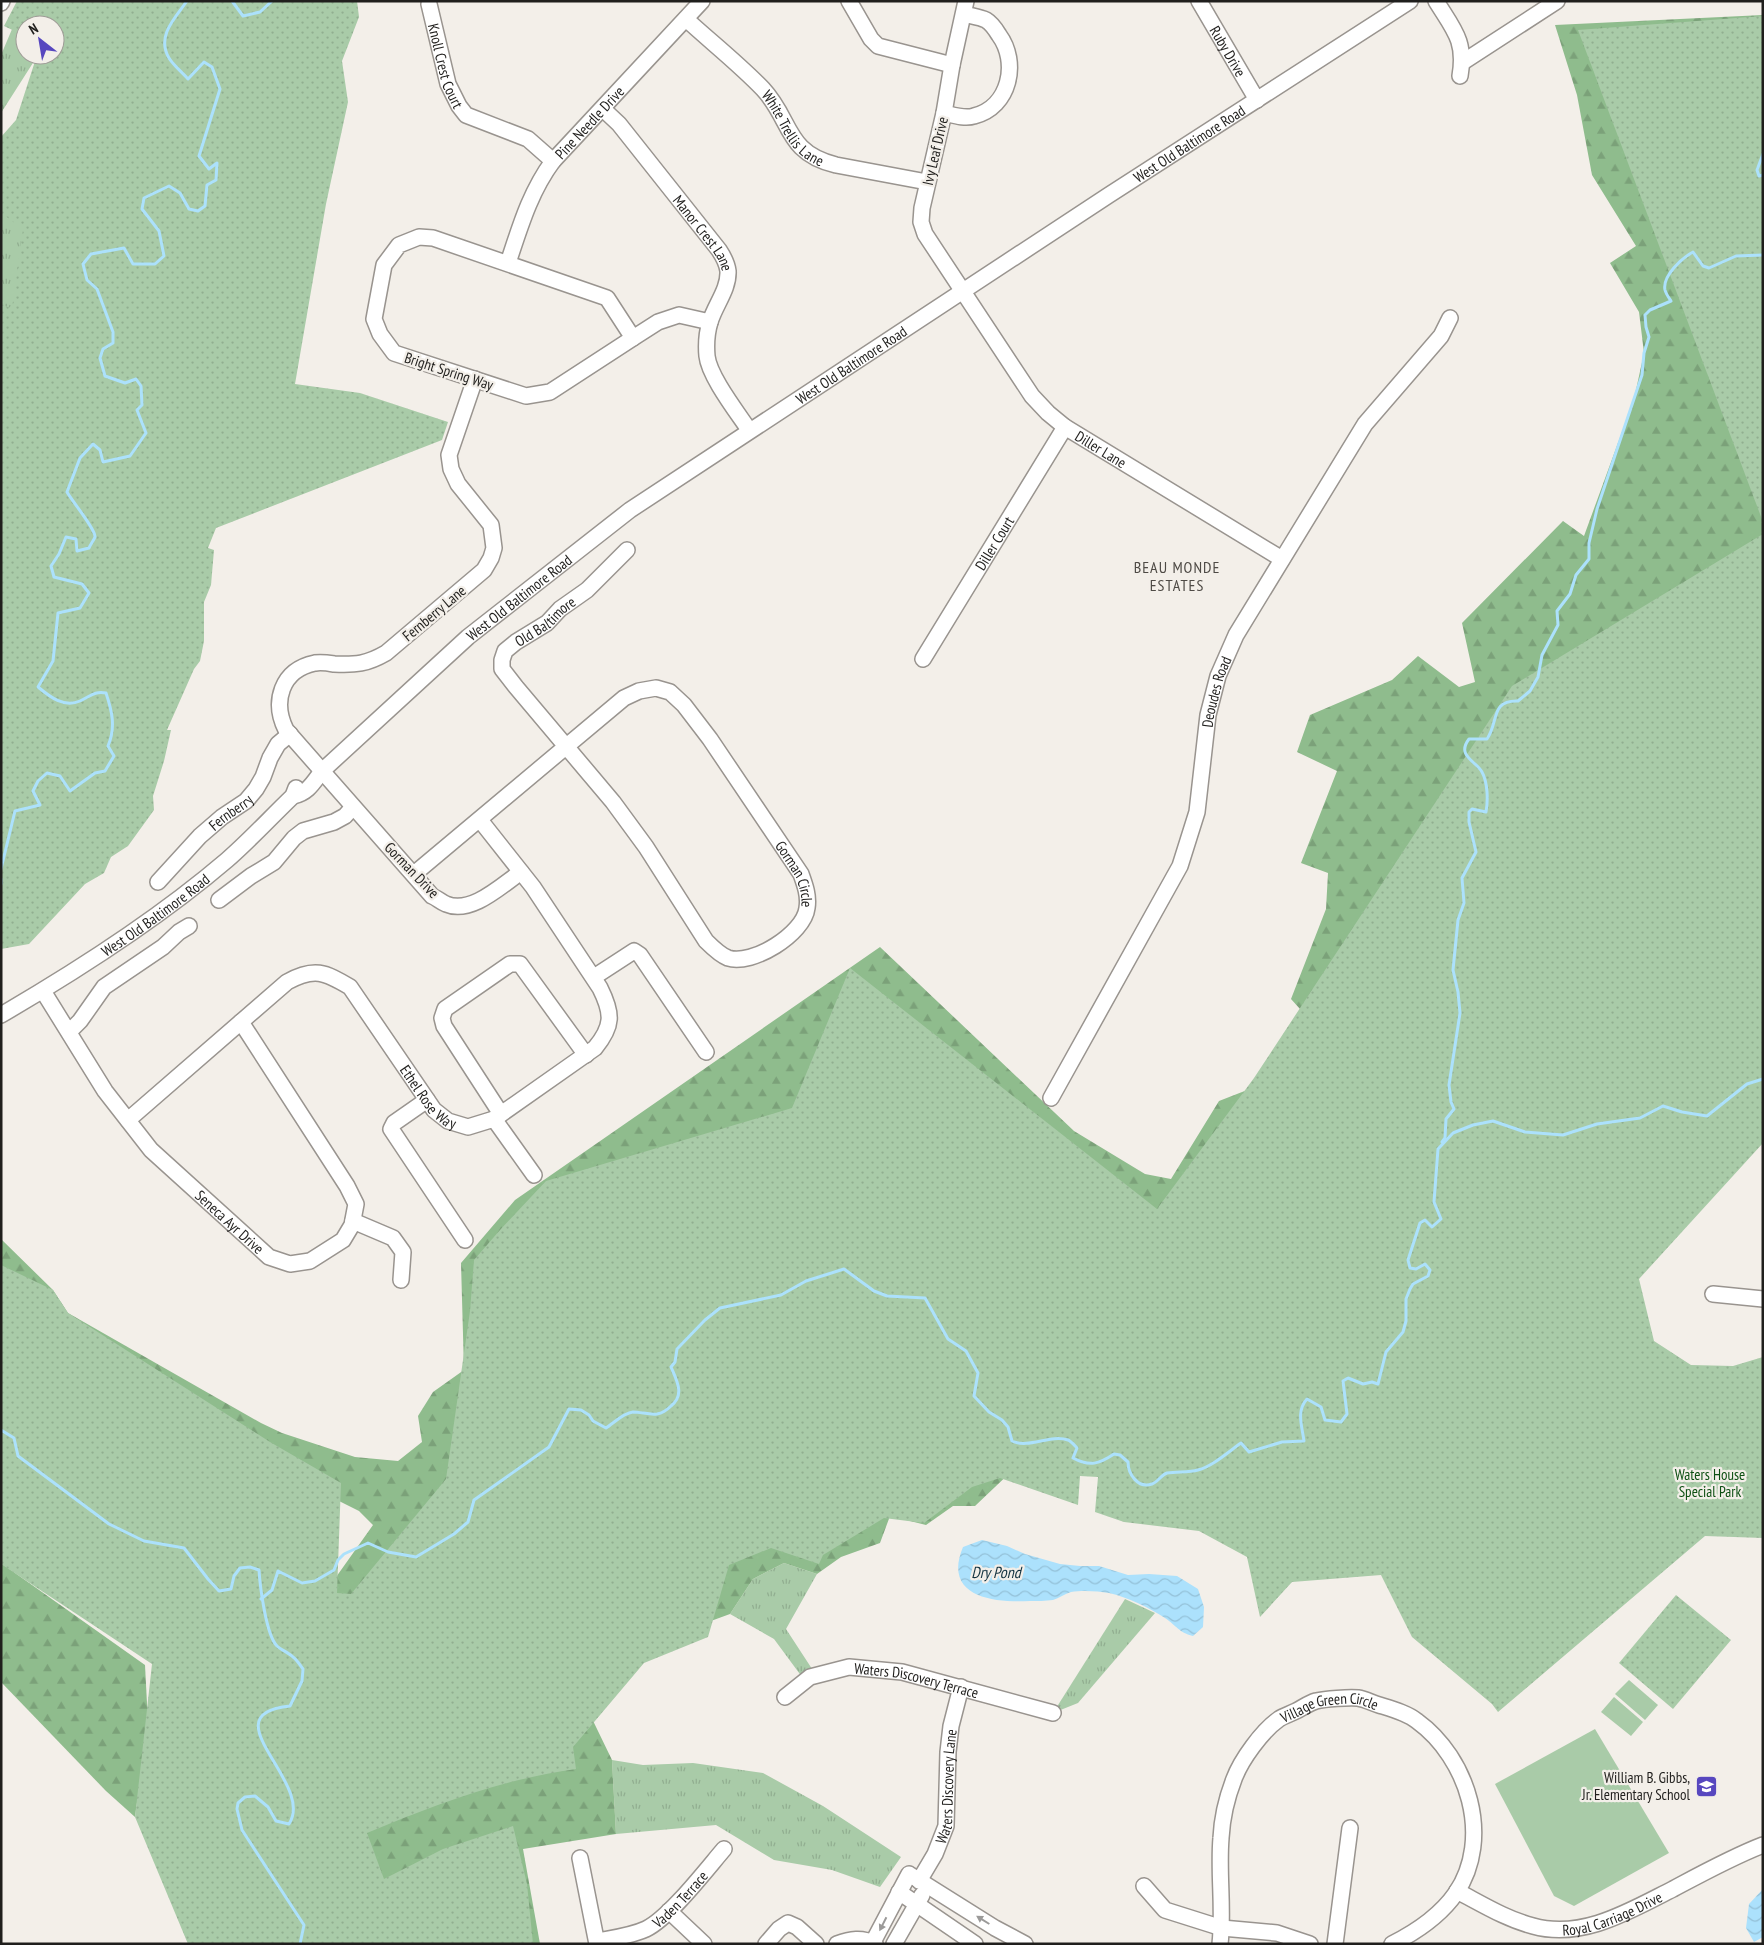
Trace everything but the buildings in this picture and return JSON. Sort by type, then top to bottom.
[{"type":"street","name":"Pine Needle Drive","points":[[508,263],[528,206],[540,179],[553,161],[702,1]]},
{"type":"street","points":[[849,1],[871,39],[878,46],[952,65]]},
{"type":"street","name":"Ruby Drive","points":[[1199,1],[1257,100]]},
{"type":"street","name":"West Old Baltimore Road","points":[[1,1015],[43,991],[145,924],[228,860],[293,796],[297,785],[322,771],[461,644],[528,588],[630,510],[749,430],[1410,1]]},
{"type":"street","points":[[1436,1],[1463,50],[1461,69],[1557,1]]},
{"type":"street","name":"Knoll Crest Court","points":[[428,4],[448,84],[459,106],[466,115],[528,139],[553,161]]},
{"type":"street","points":[[944,114],[973,117],[992,108],[999,101],[1009,75],[1009,51],[996,30],[987,20],[965,8]]},
{"type":"street","name":"Ivy Leaf Drive","points":[[962,292],[924,234],[921,222],[927,182],[944,114],[952,65],[965,8]]},
{"type":"street","name":"White Trellis Lane","points":[[686,19],[763,89],[792,137],[810,155],[822,162],[927,182]]},
{"type":"street","name":"Manor Crest Lane","points":[[602,109],[625,132],[725,260],[728,272],[724,290],[710,322],[706,341],[707,358],[719,384],[749,430]]},
{"type":"street","name":"Bright Spring Way","points":[[633,338],[607,298],[433,238],[419,237],[399,245],[384,265],[374,319],[380,334],[394,353],[526,396],[550,392],[658,322],[678,315],[710,322]]},
{"type":"street","name":"Diller Lane","points":[[962,292],[1032,396],[1048,413],[1065,427],[1282,559]]},
{"type":"street","name":"Deoudes Road","points":[[1051,1098],[1180,866],[1197,812],[1208,715],[1218,676],[1236,635],[1365,424],[1441,336],[1450,318]]},
{"type":"street","name":"Fernberry Lane","points":[[322,771],[290,734],[280,718],[280,695],[292,674],[315,663],[349,664],[370,662],[378,658],[484,570],[494,548],[491,525],[458,484],[451,469],[450,455],[475,379]]},
{"type":"street","name":"Diller Court","points":[[924,659],[1065,427]]},
{"type":"street","name":"Old Baltimore","points":[[566,747],[506,676],[502,669],[502,660],[505,651],[547,623],[560,609],[587,590],[627,550]]},
{"type":"street","name":"Gorman Circle","points":[[414,874],[624,698],[639,691],[656,688],[670,692],[684,705],[710,739],[801,874],[807,891],[808,910],[799,926],[789,936],[758,956],[741,959],[726,958],[706,941],[646,847],[613,802],[566,747]]},
{"type":"street","name":"Fernberry","points":[[158,882],[200,836],[222,817],[246,801],[263,777],[278,744],[290,734]]},
{"type":"street","name":"Gorman Drive","points":[[322,771],[432,896],[447,905],[478,902],[521,872]]},
{"type":"street","points":[[219,900],[251,876],[274,862],[294,838],[303,831],[334,822],[345,816],[353,807]]},
{"type":"street","name":"Ethel Rose Way","points":[[128,1120],[287,982],[302,974],[330,975],[350,987],[434,1110],[448,1121],[468,1127],[498,1117],[595,1048],[605,1036],[610,1020],[609,1006],[594,977],[521,872],[480,820]]},
{"type":"street","points":[[69,1032],[80,1021],[104,987],[163,947],[179,932],[189,926]]},
{"type":"street","points":[[594,977],[634,951],[640,955],[706,1052]]},
{"type":"street","points":[[534,1175],[444,1026],[442,1018],[445,1009],[510,964],[520,964],[586,1055]]},
{"type":"street","name":"Seneca Ayr Drive","points":[[43,991],[105,1091],[151,1150],[269,1257],[290,1264],[310,1261],[343,1240],[353,1221]]},
{"type":"street","points":[[241,1022],[347,1186],[356,1204],[353,1221],[393,1238],[403,1252],[401,1280]]},
{"type":"street","points":[[427,1100],[394,1123],[392,1128],[465,1240]]},
{"type":"street","points":[[1713,1294],[1763,1299]]},
{"type":"street","name":"Waters Discovery Terrace","points":[[786,1697],[810,1677],[849,1667],[902,1672],[1053,1713]]},
{"type":"street","name":"Waters Discovery Lane","points":[[919,1880],[935,1854],[946,1826],[948,1752],[951,1726],[961,1687]]},
{"type":"street","name":"Village Green Circle","points":[[1220,1944],[1222,1928],[1221,1838],[1226,1806],[1234,1777],[1253,1746],[1278,1720],[1316,1701],[1356,1698],[1393,1709],[1417,1720],[1434,1736],[1452,1757],[1466,1789],[1474,1819],[1471,1855],[1457,1892],[1436,1915],[1413,1934],[1392,1944]]},
{"type":"street","points":[[1335,1944],[1350,1828]]},
{"type":"street","name":"Royal Carriage Drive","points":[[1457,1892],[1512,1920],[1535,1927],[1557,1937],[1578,1928],[1598,1924],[1627,1912],[1763,1845]]},
{"type":"street","name":"Vaden Terrace","points":[[597,1942],[635,1934],[648,1928],[669,1912],[724,1849]]},
{"type":"street","points":[[580,1858],[597,1942]]},
{"type":"street","points":[[837,1944],[851,1939],[863,1939],[874,1943],[899,1892],[919,1880]]},
{"type":"street","points":[[894,1944],[917,1904],[919,1880]]},
{"type":"street","points":[[919,1880],[995,1928],[1025,1944]]},
{"type":"street","points":[[1144,1886],[1165,1910],[1222,1928],[1277,1933],[1310,1944]]},
{"type":"street","points":[[899,1892],[975,1944]]},
{"type":"street","points":[[669,1912],[704,1944]]},
{"type":"street","points":[[766,1944],[779,1929],[788,1923],[796,1927],[816,1944]]},
{"type":"green space","points":[[17,1],[357,1],[359,17],[342,61],[348,102],[326,204],[295,384],[360,393],[448,422],[442,440],[216,528],[208,548],[214,550],[211,585],[204,602],[204,641],[200,661],[194,669],[167,730],[171,730],[153,796],[154,810],[128,846],[111,857],[104,873],[85,884],[29,944],[1,949],[1,305],[12,308],[23,229],[1,213],[1,137],[16,120],[34,65],[65,65],[65,15],[15,15],[15,31],[4,26]]},
{"type":"green space","points":[[21,8],[35,15],[18,15]]},
{"type":"green space","points":[[1763,15],[1763,571],[1015,1468],[975,1506],[953,1506],[926,1525],[890,1516],[880,1543],[841,1557],[817,1574],[784,1563],[753,1579],[730,1614],[689,1629],[582,1698],[612,1760],[616,1834],[523,1849],[540,1944],[300,1944],[302,1625],[373,1525],[359,1511],[291,1477],[1,1388],[1,1239],[53,1290],[68,1313],[261,1423],[282,1433],[355,1457],[398,1461],[422,1442],[418,1416],[433,1392],[464,1370],[461,1263],[515,1200],[880,947],[1074,1131],[1145,1174],[1171,1179],[1219,1101],[1260,1085],[1300,1009],[1291,999],[1326,909],[1328,873],[1301,863],[1337,771],[1297,752],[1310,715],[1392,680],[1418,656],[1459,687],[1475,682],[1462,623],[1563,521],[1584,536],[1634,399],[1644,353],[1639,312],[1610,263],[1636,246],[1592,175],[1577,95],[1555,25]]},
{"type":"green space","points":[[1763,16],[1763,522],[1578,30]]},
{"type":"green space","points":[[15,22],[15,65],[32,65],[1,113],[1,55]]},
{"type":"green space","points":[[1,203],[39,235],[26,315],[1,312]]},
{"type":"green space","name":"Waters House Special Park","points":[[1763,534],[1763,1143],[1639,1279],[1654,1341],[1691,1365],[1733,1366],[1763,1357],[1763,1538],[1705,1536],[1498,1712],[1492,1704],[1412,1637],[1381,1575],[1292,1582],[1260,1617],[1247,1557],[1199,1531],[1124,1522],[1095,1512],[1098,1477],[1080,1476],[1078,1505],[1000,1478],[972,1487],[924,1523],[884,1518],[823,1555],[819,1564],[771,1548],[729,1565],[708,1637],[644,1663],[573,1747],[576,1769],[549,1773],[496,1786],[367,1833],[384,1879],[443,1849],[513,1826],[527,1884],[533,1944],[188,1944],[135,1817],[152,1664],[1,1564],[1,1265],[53,1290],[68,1313],[270,1442],[341,1483],[337,1593],[351,1594],[446,1479],[470,1311],[474,1260],[546,1181],[792,1108],[850,968],[1157,1209],[1254,1078],[1512,686]]},
{"type":"green space","points":[[1,1563],[145,1665],[148,1723],[135,1817],[106,1791],[1,1682]]},
{"type":"green space","points":[[784,1563],[817,1574],[786,1629],[816,1675],[805,1681],[774,1639],[730,1614],[753,1579]]},
{"type":"green space","points":[[1676,1595],[1731,1640],[1673,1709],[1619,1663]]},
{"type":"green space","points":[[1125,1599],[1155,1613],[1078,1703],[1053,1713]]},
{"type":"green space","points":[[1629,1680],[1658,1705],[1645,1720],[1615,1694]]},
{"type":"green space","points":[[1614,1697],[1643,1722],[1631,1736],[1601,1712]]},
{"type":"green space","points":[[1595,1729],[1669,1853],[1574,1906],[1554,1896],[1495,1784]]},
{"type":"green space","points":[[612,1760],[643,1765],[693,1763],[763,1773],[823,1806],[901,1857],[880,1887],[832,1870],[774,1860],[716,1825],[616,1834]]},
{"type":"water","name":"Dry Pond","points":[[982,1540],[1007,1546],[1025,1554],[1060,1564],[1099,1566],[1128,1575],[1177,1576],[1198,1589],[1204,1607],[1203,1627],[1193,1636],[1181,1631],[1165,1618],[1145,1607],[1123,1597],[1105,1592],[1075,1591],[1053,1600],[1042,1601],[1001,1600],[975,1594],[965,1587],[960,1577],[958,1564],[963,1547]]},
{"type":"water","points":[[1763,1889],[1763,1937],[1754,1942],[1746,1928],[1749,1904]]},
{"type":"waterway","points":[[1,869],[15,811],[40,805],[33,791],[38,781],[47,773],[60,776],[70,791],[95,773],[105,771],[114,756],[108,746],[112,732],[112,719],[106,693],[95,693],[80,701],[68,703],[52,698],[38,687],[53,661],[58,613],[80,608],[89,593],[82,584],[54,577],[51,566],[59,554],[66,537],[76,539],[77,551],[89,548],[95,537],[88,522],[67,492],[80,458],[93,444],[100,450],[103,462],[130,456],[146,433],[137,410],[142,405],[141,386],[136,379],[125,383],[105,376],[100,358],[103,349],[113,343],[113,332],[97,289],[87,280],[83,264],[91,254],[124,248],[133,264],[155,264],[164,256],[159,231],[142,209],[144,198],[169,186],[180,193],[189,209],[198,211],[205,206],[207,185],[216,180],[217,163],[209,169],[199,156],[220,89],[212,67],[204,62],[188,79],[171,61],[166,50],[166,35],[187,1]]},
{"type":"waterway","points":[[232,1],[243,16],[260,12],[272,1]]},
{"type":"waterway","points":[[1763,154],[1757,170],[1759,176],[1763,175]]},
{"type":"waterway","points":[[1442,1142],[1445,1138],[1446,1119],[1454,1109],[1451,1102],[1449,1085],[1460,1013],[1453,970],[1458,920],[1464,903],[1462,878],[1476,852],[1469,822],[1469,812],[1472,809],[1486,812],[1487,803],[1484,776],[1479,768],[1468,758],[1465,750],[1466,745],[1469,739],[1487,739],[1499,708],[1503,704],[1518,701],[1530,691],[1538,677],[1542,655],[1558,625],[1557,611],[1570,594],[1576,575],[1589,559],[1589,543],[1597,509],[1642,375],[1644,353],[1649,337],[1645,315],[1650,310],[1671,301],[1665,290],[1670,273],[1684,258],[1693,252],[1703,266],[1709,268],[1736,256],[1763,255]]},
{"type":"waterway","points":[[1,879],[1,884]]},
{"type":"waterway","points":[[261,1599],[272,1590],[278,1571],[302,1583],[315,1581],[334,1570],[338,1560],[344,1554],[368,1543],[388,1552],[416,1557],[454,1534],[468,1522],[474,1500],[549,1447],[569,1409],[581,1410],[589,1415],[593,1421],[606,1428],[629,1413],[659,1414],[663,1412],[675,1402],[679,1393],[676,1377],[671,1367],[675,1362],[677,1349],[705,1320],[720,1308],[781,1295],[806,1281],[844,1269],[874,1291],[887,1296],[925,1298],[948,1339],[966,1351],[978,1373],[974,1396],[989,1412],[1002,1420],[1008,1427],[1012,1441],[1032,1443],[1054,1439],[1068,1440],[1077,1448],[1073,1458],[1084,1463],[1099,1462],[1114,1454],[1120,1455],[1128,1462],[1132,1476],[1138,1482],[1147,1485],[1154,1483],[1167,1473],[1204,1468],[1241,1443],[1249,1452],[1282,1442],[1304,1441],[1301,1414],[1307,1399],[1321,1407],[1325,1420],[1341,1422],[1347,1414],[1343,1381],[1348,1378],[1363,1384],[1372,1382],[1378,1384],[1386,1352],[1403,1332],[1406,1321],[1406,1299],[1410,1289],[1413,1284],[1428,1276],[1430,1270],[1425,1264],[1416,1269],[1410,1268],[1408,1260],[1420,1223],[1425,1220],[1432,1227],[1441,1219],[1434,1202],[1438,1149],[1453,1133],[1473,1125],[1493,1121],[1525,1132],[1563,1135],[1597,1124],[1640,1118],[1663,1106],[1682,1112],[1707,1116],[1747,1084],[1763,1079]]},
{"type":"waterway","points":[[1,1430],[14,1438],[18,1456],[109,1524],[144,1541],[184,1548],[219,1591],[231,1589],[234,1576],[240,1568],[250,1567],[259,1570],[264,1610],[273,1640],[277,1646],[294,1658],[303,1669],[302,1681],[290,1706],[267,1712],[259,1722],[260,1736],[289,1789],[293,1807],[289,1824],[276,1821],[268,1807],[255,1796],[245,1797],[238,1803],[237,1809],[242,1830],[304,1925],[300,1944]]},
{"type":"place","name":"William B. Gibbs, Jr. Elementary School","points":[[1706,1786]]},
{"type":"district","name":"BEAU MONDE ESTATES","points":[[1177,576]]}]
